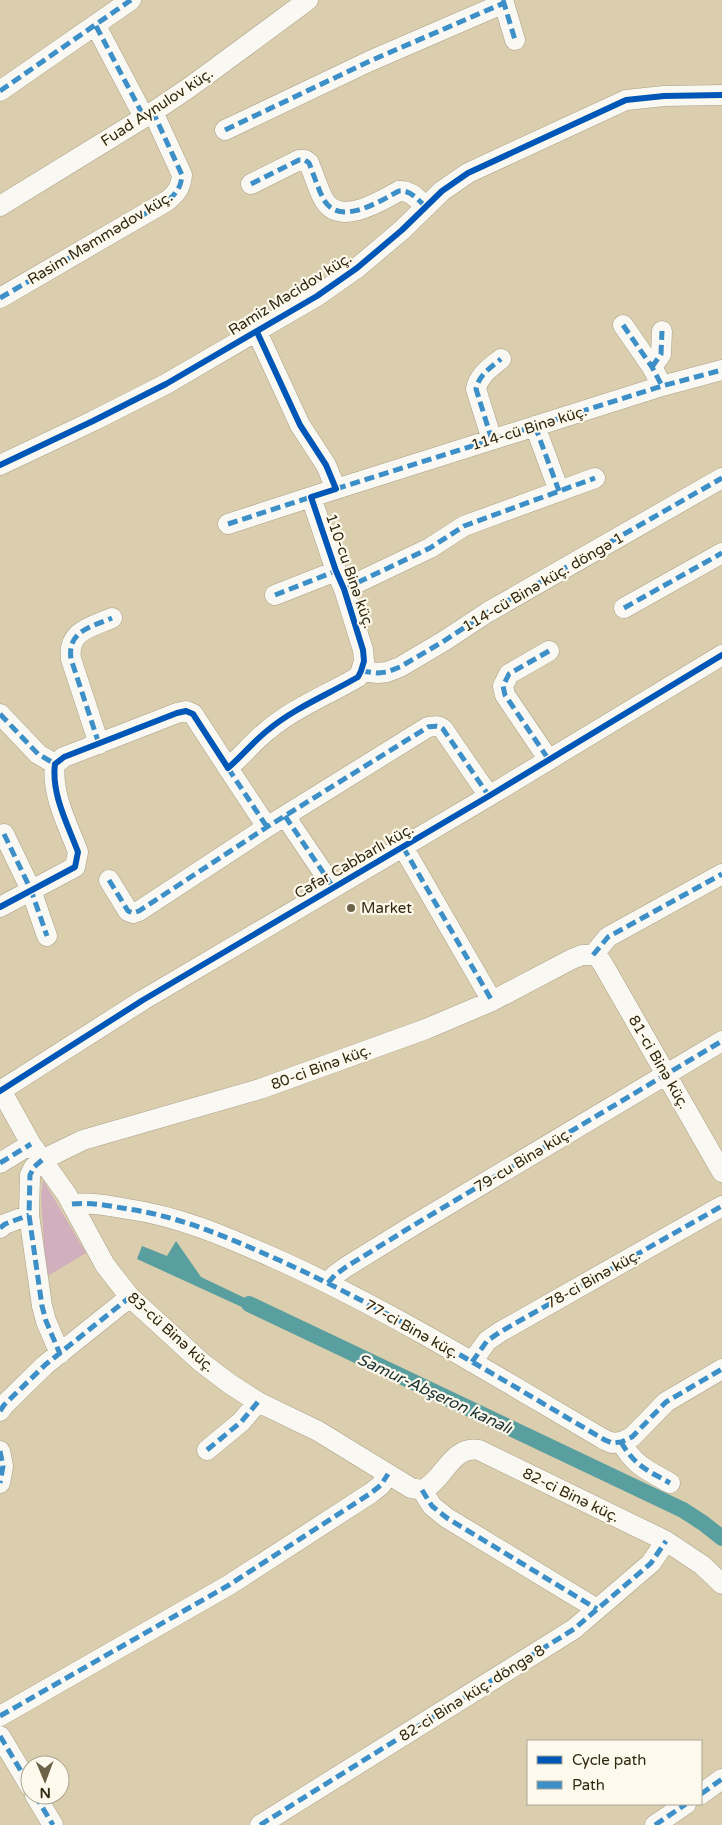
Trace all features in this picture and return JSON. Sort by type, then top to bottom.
[{"type":"street","points":[[0,91],[131,0]]},
{"type":"street","name":"Fuad Aynulov küç.","points":[[0,206],[190,87],[308,0]]},
{"type":"street","points":[[225,130],[370,61],[503,2],[515,40]]},
{"type":"street","name":"Rasim Məmmədov küç.","points":[[0,298],[167,201],[182,186],[182,175],[96,26]]},
{"type":"street","name":"Ramiz Məcidov küç.","points":[[0,465],[128,404],[317,296],[358,268],[402,230],[442,191],[468,173],[626,100],[642,97],[722,95]]},
{"type":"street","points":[[251,184],[299,160],[305,160],[309,163],[325,201],[331,208],[340,212],[363,209],[399,191],[411,193],[426,207]]},
{"type":"street","points":[[623,325],[652,367],[662,386]]},
{"type":"street","points":[[652,367],[661,354],[662,331]]},
{"type":"street","points":[[257,332],[300,425],[326,465],[336,489]]},
{"type":"street","points":[[492,440],[476,389],[477,382],[484,373],[501,359]]},
{"type":"street","name":"114-cü Binə küç.","points":[[336,489],[662,386],[722,370]]},
{"type":"street","points":[[535,426],[558,491]]},
{"type":"street","points":[[275,596],[340,580],[430,548],[464,526],[595,478]]},
{"type":"street","name":"114-cü Binə küç. döngə 1","points":[[361,671],[378,673],[400,667],[488,612],[722,478]]},
{"type":"street","name":"110-cu Binə küç.","points":[[336,489],[311,497],[363,650],[364,661],[361,671]]},
{"type":"street","points":[[228,524],[311,497]]},
{"type":"street","points":[[624,608],[722,553]]},
{"type":"street","points":[[99,744],[71,659],[70,648],[79,632],[112,618]]},
{"type":"street","points":[[549,651],[509,674],[503,686],[505,695],[550,760]]},
{"type":"street","name":"Cəfər Cabbarlı küç.","points":[[0,1091],[143,1000],[403,848],[722,655]]},
{"type":"street","points":[[228,768],[247,752],[257,740],[284,718],[358,677],[361,671]]},
{"type":"street","points":[[0,908],[75,867],[78,852],[55,787],[55,764],[64,757],[177,713],[186,711],[193,714],[267,827]]},
{"type":"street","points":[[0,714],[38,754],[55,764]]},
{"type":"street","points":[[109,880],[128,911],[133,913],[139,912],[267,827],[428,727],[440,726],[444,729],[489,796]]},
{"type":"street","points":[[285,816],[333,888]]},
{"type":"street","points":[[4,834],[31,890],[47,936]]},
{"type":"street","points":[[403,848],[492,1001]]},
{"type":"street","points":[[593,955],[608,937],[722,874]]},
{"type":"street","name":"80-ci Binə küç.","points":[[0,1163],[260,1089],[426,1029],[492,1001],[572,959],[582,955],[593,955]]},
{"type":"street","name":"81-ci Binə küç.","points":[[593,955],[599,958],[604,966],[722,1172]]},
{"type":"street","name":"79-cu Binə küç.","points":[[328,1283],[335,1274],[346,1266],[722,1041]]},
{"type":"street","name":"83-cü Binə küç.","points":[[0,1091],[36,1152],[72,1204],[105,1265],[130,1297],[201,1362],[230,1384],[258,1402],[318,1431],[411,1488],[422,1490]]},
{"type":"street","points":[[36,1152],[34,1167],[30,1175],[28,1215],[42,1306],[46,1321],[60,1354]]},
{"type":"street","name":"77-ci Binə küç.","points":[[72,1204],[98,1204],[151,1212],[216,1232],[328,1283],[472,1362],[604,1440],[612,1443],[621,1442]]},
{"type":"street","name":"78-ci Binə küç.","points":[[472,1362],[487,1341],[500,1332],[722,1206]]},
{"type":"street","points":[[0,1228],[5,1224],[28,1215]]},
{"type":"street","points":[[0,1411],[4,1404],[60,1354],[130,1297]]},
{"type":"street","points":[[670,1483],[637,1463],[621,1442],[632,1437],[666,1402],[722,1369]]},
{"type":"street","points":[[207,1450],[241,1422],[258,1402]]},
{"type":"street","name":"82-ci Binə küç.","points":[[422,1490],[430,1486],[460,1453],[471,1448],[479,1450],[666,1542],[702,1565],[722,1584]]},
{"type":"street","points":[[0,1451],[3,1466],[0,1483]]},
{"type":"street","points":[[0,1716],[229,1585],[371,1494],[381,1485],[388,1474]]},
{"type":"street","points":[[422,1490],[432,1506],[447,1518],[596,1609]]},
{"type":"street","name":"82-ci Binə küç. döngə 8","points":[[260,1825],[574,1629],[652,1563],[666,1542]]},
{"type":"street","points":[[0,1736],[20,1769]]},
{"type":"street","points":[[702,1793],[722,1780]]},
{"type":"street","points":[[41,1805],[53,1825]]},
{"type":"street","points":[[655,1825],[685,1805]]},
{"type":"shaded area","points":[[43,1180],[86,1253],[46,1277],[41,1197]]},
{"type":"water","points":[[176,1241],[201,1277],[270,1310],[266,1318],[137,1259],[142,1246],[167,1256]]},
{"type":"waterway","name":"Samur-Abşeron kanalı","points":[[249,1304],[683,1510],[722,1538]]},
{"type":"marked path","points":[[0,91],[131,0]]},
{"type":"marked path","points":[[503,0],[515,40]]},
{"type":"marked path","points":[[225,130],[370,61],[504,3]]},
{"type":"marked path","points":[[96,26],[144,117]]},
{"type":"marked path","points":[[0,298],[167,201],[176,192],[181,183],[182,175],[153,112]]},
{"type":"marked path","points":[[251,184],[299,160],[305,160],[309,163],[324,200],[331,208],[350,212],[371,205],[399,191],[407,192],[426,207]]},
{"type":"marked path","points":[[623,325],[652,367],[662,386]]},
{"type":"marked path","points":[[652,367],[661,354],[662,331]]},
{"type":"marked path","points":[[492,440],[476,389],[482,376],[501,359]]},
{"type":"marked path","points":[[336,489],[662,386],[722,370]]},
{"type":"marked path","points":[[535,426],[559,491]]},
{"type":"marked path","points":[[344,589],[430,548],[464,526],[595,478]]},
{"type":"marked path","points":[[361,671],[378,673],[400,667],[488,612],[722,478]]},
{"type":"marked path","points":[[228,524],[311,497]]},
{"type":"marked path","points":[[624,608],[722,553]]},
{"type":"marked path","points":[[275,595],[336,571]]},
{"type":"marked path","points":[[99,744],[71,659],[71,650],[73,642],[82,631],[112,618]]},
{"type":"marked path","points":[[549,651],[509,674],[503,686],[505,695],[549,760]]},
{"type":"marked path","points":[[0,714],[38,754],[55,764]]},
{"type":"marked path","points":[[109,880],[128,911],[133,913],[139,911],[267,827],[428,727],[438,726],[443,729],[489,796]]},
{"type":"marked path","points":[[228,768],[267,827]]},
{"type":"marked path","points":[[285,816],[333,887]]},
{"type":"marked path","points":[[4,834],[31,890],[47,936]]},
{"type":"marked path","points":[[403,847],[492,1001]]},
{"type":"marked path","points":[[593,955],[608,937],[722,874]]},
{"type":"marked path","points":[[328,1283],[346,1267],[414,1225],[722,1041]]},
{"type":"marked path","points":[[0,1163],[31,1144]]},
{"type":"marked path","points":[[42,1160],[34,1167],[30,1175],[29,1215],[42,1306],[46,1321],[60,1354]]},
{"type":"marked path","points":[[72,1204],[107,1206],[168,1217],[206,1230],[281,1261],[405,1324],[612,1443],[621,1442],[632,1437],[666,1402],[722,1369]]},
{"type":"marked path","points":[[472,1362],[487,1341],[500,1332],[722,1206]]},
{"type":"marked path","points":[[0,1228],[5,1224],[29,1215]]},
{"type":"marked path","points":[[0,1411],[45,1365],[130,1297]]},
{"type":"marked path","points":[[207,1450],[241,1422],[258,1402]]},
{"type":"marked path","points":[[621,1442],[631,1457],[648,1471],[670,1483]]},
{"type":"marked path","points":[[0,1451],[3,1466],[0,1483]]},
{"type":"marked path","points":[[0,1716],[229,1585],[371,1493],[381,1485],[388,1474]]},
{"type":"marked path","points":[[422,1490],[432,1506],[447,1518],[597,1609]]},
{"type":"marked path","points":[[260,1825],[574,1629],[651,1563],[666,1541]]},
{"type":"marked path","points":[[0,1736],[20,1769]]},
{"type":"marked path","points":[[702,1793],[722,1779]]},
{"type":"marked path","points":[[41,1805],[53,1825]]},
{"type":"marked path","points":[[655,1825],[685,1805]]},
{"type":"cycle path","points":[[0,465],[166,384],[317,296],[357,268],[402,230],[442,191],[468,173],[626,100],[664,96],[722,95]]},
{"type":"cycle path","points":[[0,907],[75,867],[78,852],[61,809],[54,775],[55,764],[64,757],[186,711],[193,714],[228,768],[277,723],[358,677],[361,671],[364,661],[363,650],[344,589],[311,497],[336,489],[326,465],[300,425],[257,332]]},
{"type":"cycle path","points":[[0,1091],[143,1000],[489,796],[722,655]]},
{"type":"place","name":"Market","points":[[351,908]]}]
